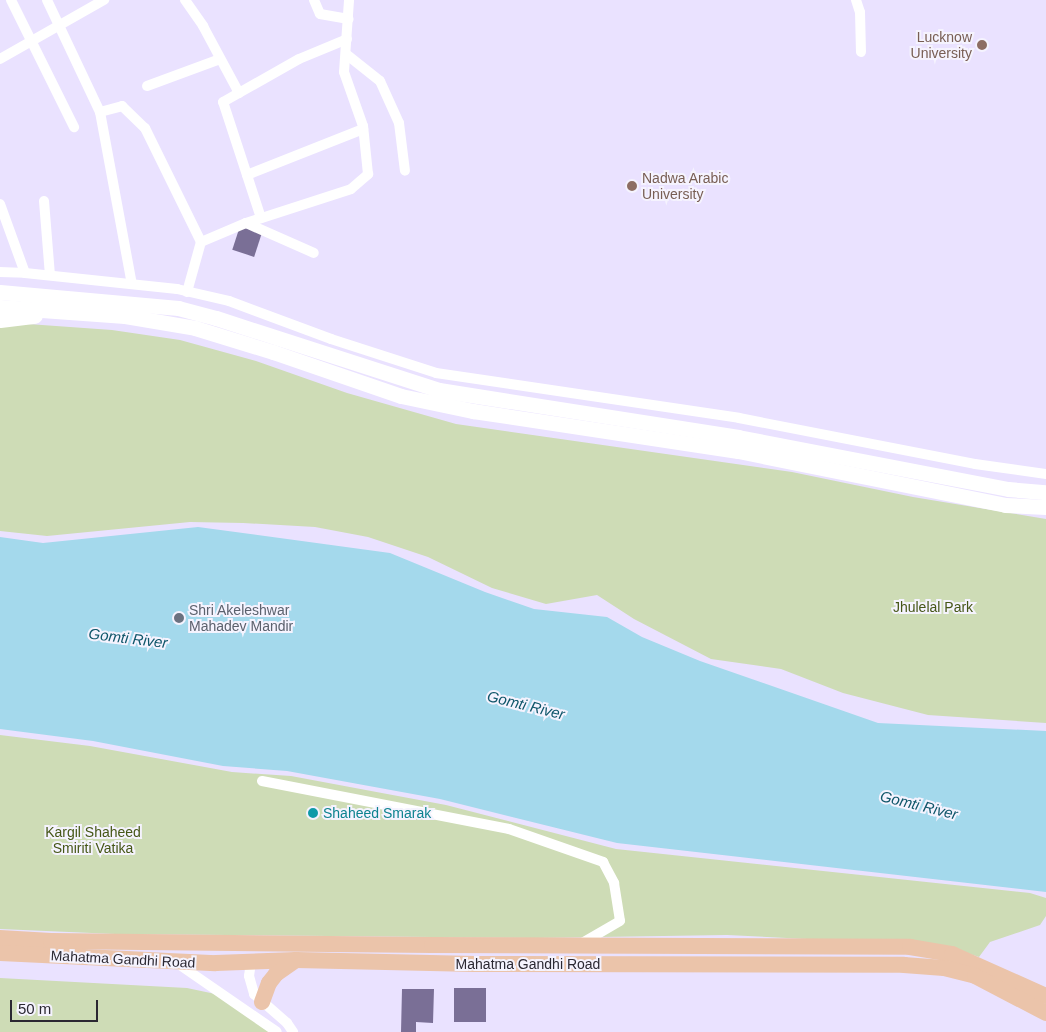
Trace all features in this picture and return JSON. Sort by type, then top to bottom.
[{"type":"main road","name":"Mahatma Gandhi Road","points":[[0,938],[80,941],[910,947],[952,954],[1046,996]]},
{"type":"main road","name":"Mahatma Gandhi Road","points":[[0,953],[176,962],[296,960],[476,964],[884,965],[944,968],[975,976],[1046,1013]]},
{"type":"main road","points":[[262,1002],[269,983],[276,974],[296,960]]},
{"type":"street","points":[[11,0],[74,127]]},
{"type":"street","points":[[46,0],[100,112],[132,284]]},
{"type":"street","points":[[0,59],[104,0]]},
{"type":"street","points":[[314,0],[320,14],[349,19]]},
{"type":"street","points":[[201,242],[246,223],[351,189],[368,174],[363,129],[344,72],[349,0]]},
{"type":"street","points":[[856,0],[860,12],[861,52]]},
{"type":"street","points":[[187,1],[239,93]]},
{"type":"street","points":[[261,218],[223,102],[300,59],[347,39]]},
{"type":"street","points":[[346,54],[380,81],[399,123],[404,171]]},
{"type":"street","points":[[147,86],[220,58]]},
{"type":"street","points":[[100,112],[122,106],[145,128],[201,242],[187,292]]},
{"type":"street","points":[[247,175],[363,129]]},
{"type":"street","points":[[44,201],[50,276]]},
{"type":"street","points":[[0,204],[24,273]]},
{"type":"street","points":[[246,223],[314,253]]},
{"type":"street","points":[[0,272],[132,284],[187,292],[229,301],[331,340],[436,373],[738,418],[975,464],[1046,474]]},
{"type":"street","points":[[0,292],[178,308],[216,318],[439,390],[748,439],[1008,489],[1046,492]]},
{"type":"street","points":[[0,307],[125,316],[195,328],[273,352],[401,396],[473,412],[738,451],[938,493],[1005,505],[1046,507]]},
{"type":"street","points":[[0,320],[68,312]]},
{"type":"street","points":[[262,781],[509,829],[603,862],[614,883],[620,921],[579,945]]},
{"type":"street","points":[[176,962],[277,1032]]},
{"type":"street","points":[[251,962],[250,986],[262,1002],[287,1024],[292,1032]]},
{"type":"green space","name":"Jhulelal Park","points":[[0,322],[112,330],[180,340],[256,361],[347,393],[456,424],[792,472],[913,497],[1046,519],[1046,723],[928,715],[843,693],[781,669],[711,659],[634,619],[597,595],[546,604],[492,588],[428,557],[368,537],[315,527],[190,522],[47,536],[0,531]]},
{"type":"green space","name":"Kargil Shaheed Smiriti Vatika","points":[[0,735],[90,746],[232,772],[291,776],[446,805],[616,849],[1030,893],[1046,898],[1046,916],[1040,925],[990,942],[979,957],[946,946],[727,935],[535,938],[115,934],[0,929]]},
{"type":"green space","points":[[0,978],[187,988],[220,995],[269,1032],[0,1032]]},
{"type":"water","name":"Gomti River","points":[[198,527],[390,553],[485,592],[534,609],[607,617],[642,637],[700,661],[878,723],[1046,731],[1046,892],[617,843],[440,799],[287,771],[223,766],[93,741],[0,729],[0,537],[43,543]]},
{"type":"building","points":[[240,226],[262,233],[254,257],[232,250]]},
{"type":"building","points":[[454,988],[486,988],[486,1022],[454,1022]]},
{"type":"building","points":[[402,989],[434,989],[433,1023],[416,1022],[416,1032],[401,1032]]},
{"type":"place","name":"Lucknow University","points":[[982,45]]},
{"type":"place","name":"Nadwa Arabic University","points":[[632,186]]},
{"type":"place","name":"Shri Akeleshwar Mahadev Mandir","points":[[179,618]]},
{"type":"place","name":"Shaheed Smarak","points":[[313,813]]}]
